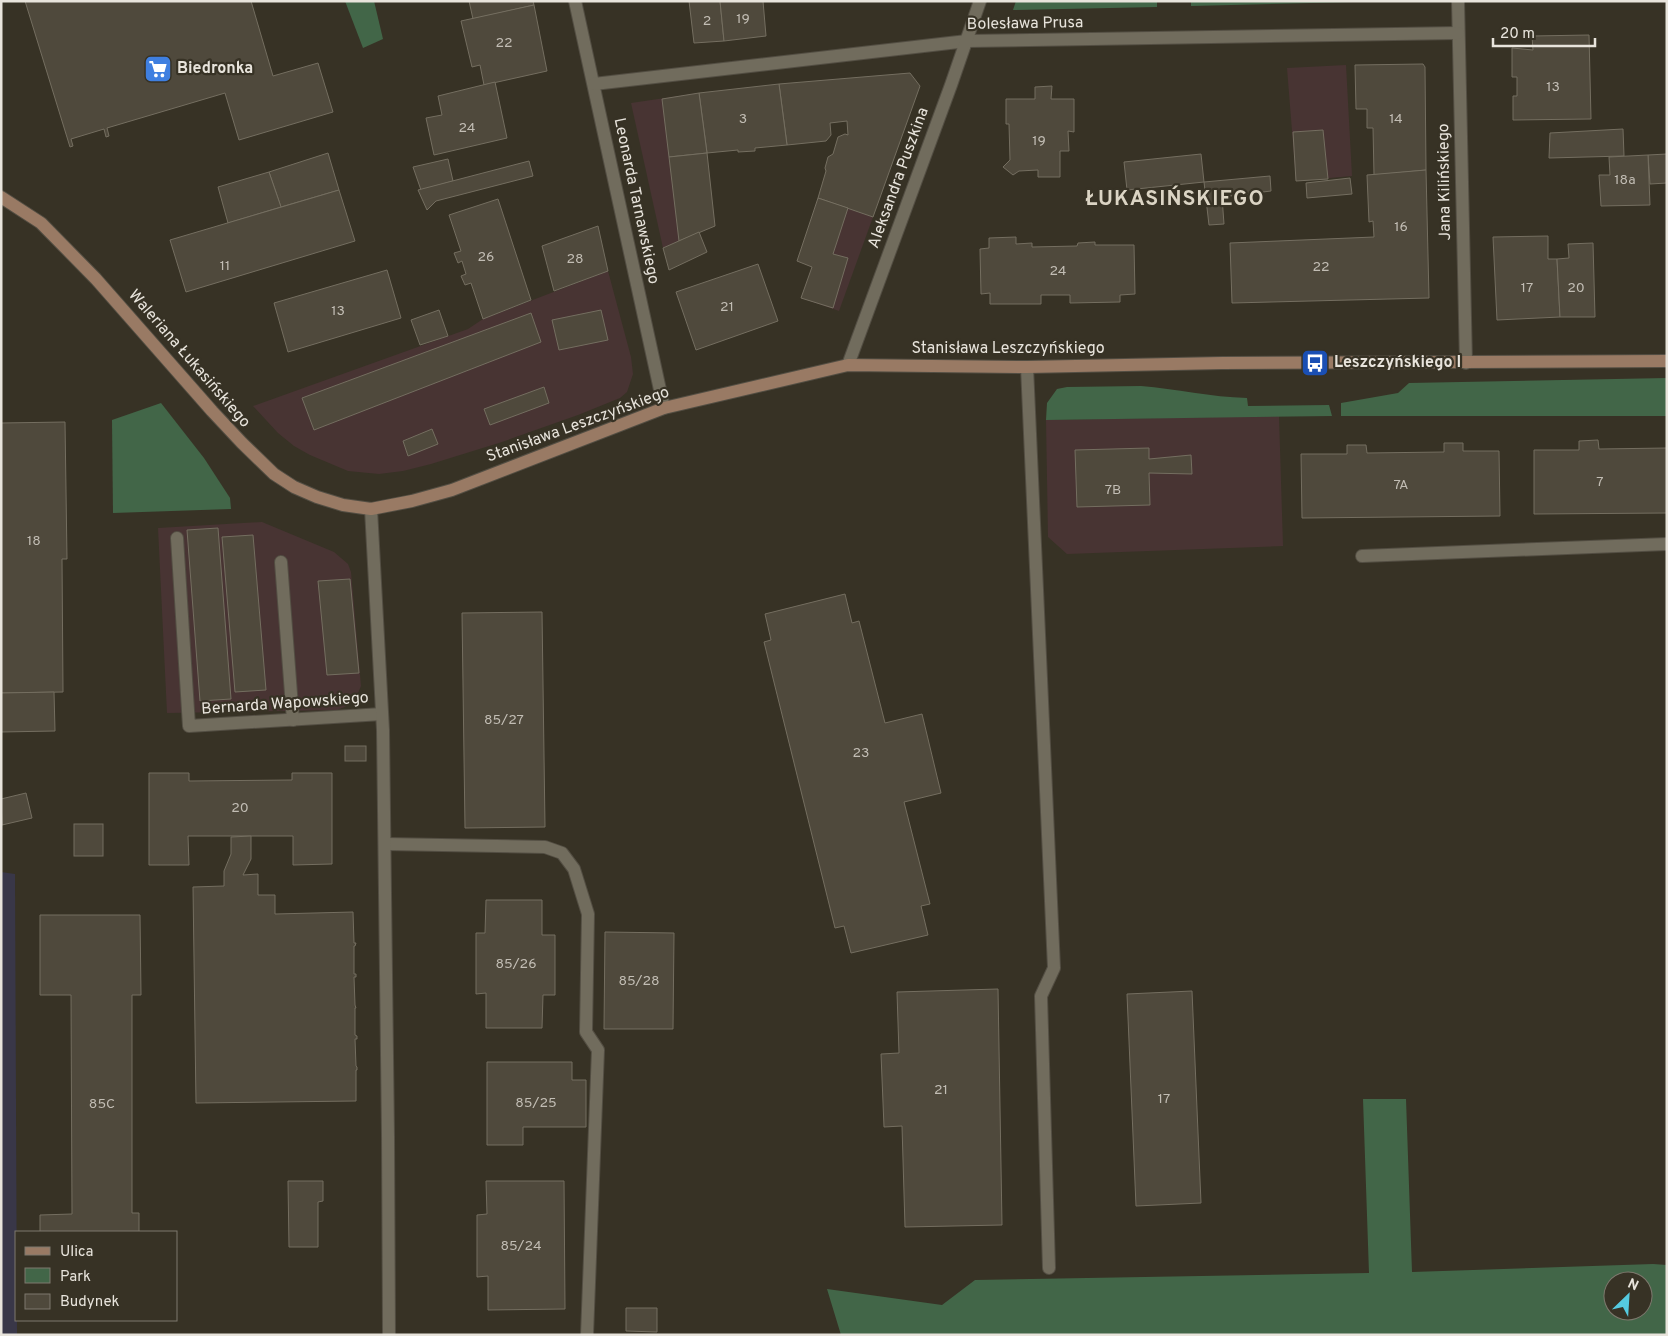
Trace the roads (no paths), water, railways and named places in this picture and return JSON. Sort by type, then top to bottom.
[{"type":"street","name":"Leonarda Tarnawskiego","points":[[575,1],[664,408]]},
{"type":"street","name":"Aleksandra Puszkina","points":[[848,365],[980,1]]},
{"type":"street","name":"Jana Kilińskiego","points":[[1458,1],[1466,363]]},
{"type":"street","name":"Bolesława Prusa","points":[[594,84],[967,41],[1458,33]]},
{"type":"street","name":"Waleriana Łukasińskiego","points":[[1,197],[41,223],[90,272],[224,424],[274,474],[294,487],[317,497],[343,505],[371,509]]},
{"type":"street","name":"Stanisława Leszczyńskiego","points":[[371,509],[412,501],[452,490],[664,408],[848,365],[1027,367],[1222,363],[1667,361]]},
{"type":"street","points":[[1027,367],[1054,968],[1041,996],[1049,1268]]},
{"type":"street","points":[[371,509],[382,714],[386,844],[389,1335]]},
{"type":"street","name":"Bernarda Wapowskiego","points":[[177,538],[189,726],[382,714]]},
{"type":"street","points":[[1362,556],[1667,544]]},
{"type":"street","points":[[281,562],[293,720]]},
{"type":"street","points":[[386,844],[545,847],[562,853],[574,870],[588,914],[586,1032],[598,1050],[587,1335]]},
{"type":"place","name":"Biedronka","points":[[158,69]]},
{"type":"place","name":"Leszczyńskiego I","points":[[1315,363]]},
{"type":"district","name":"ŁUKASIŃSKIEGO","points":[[1175,199]]}]
